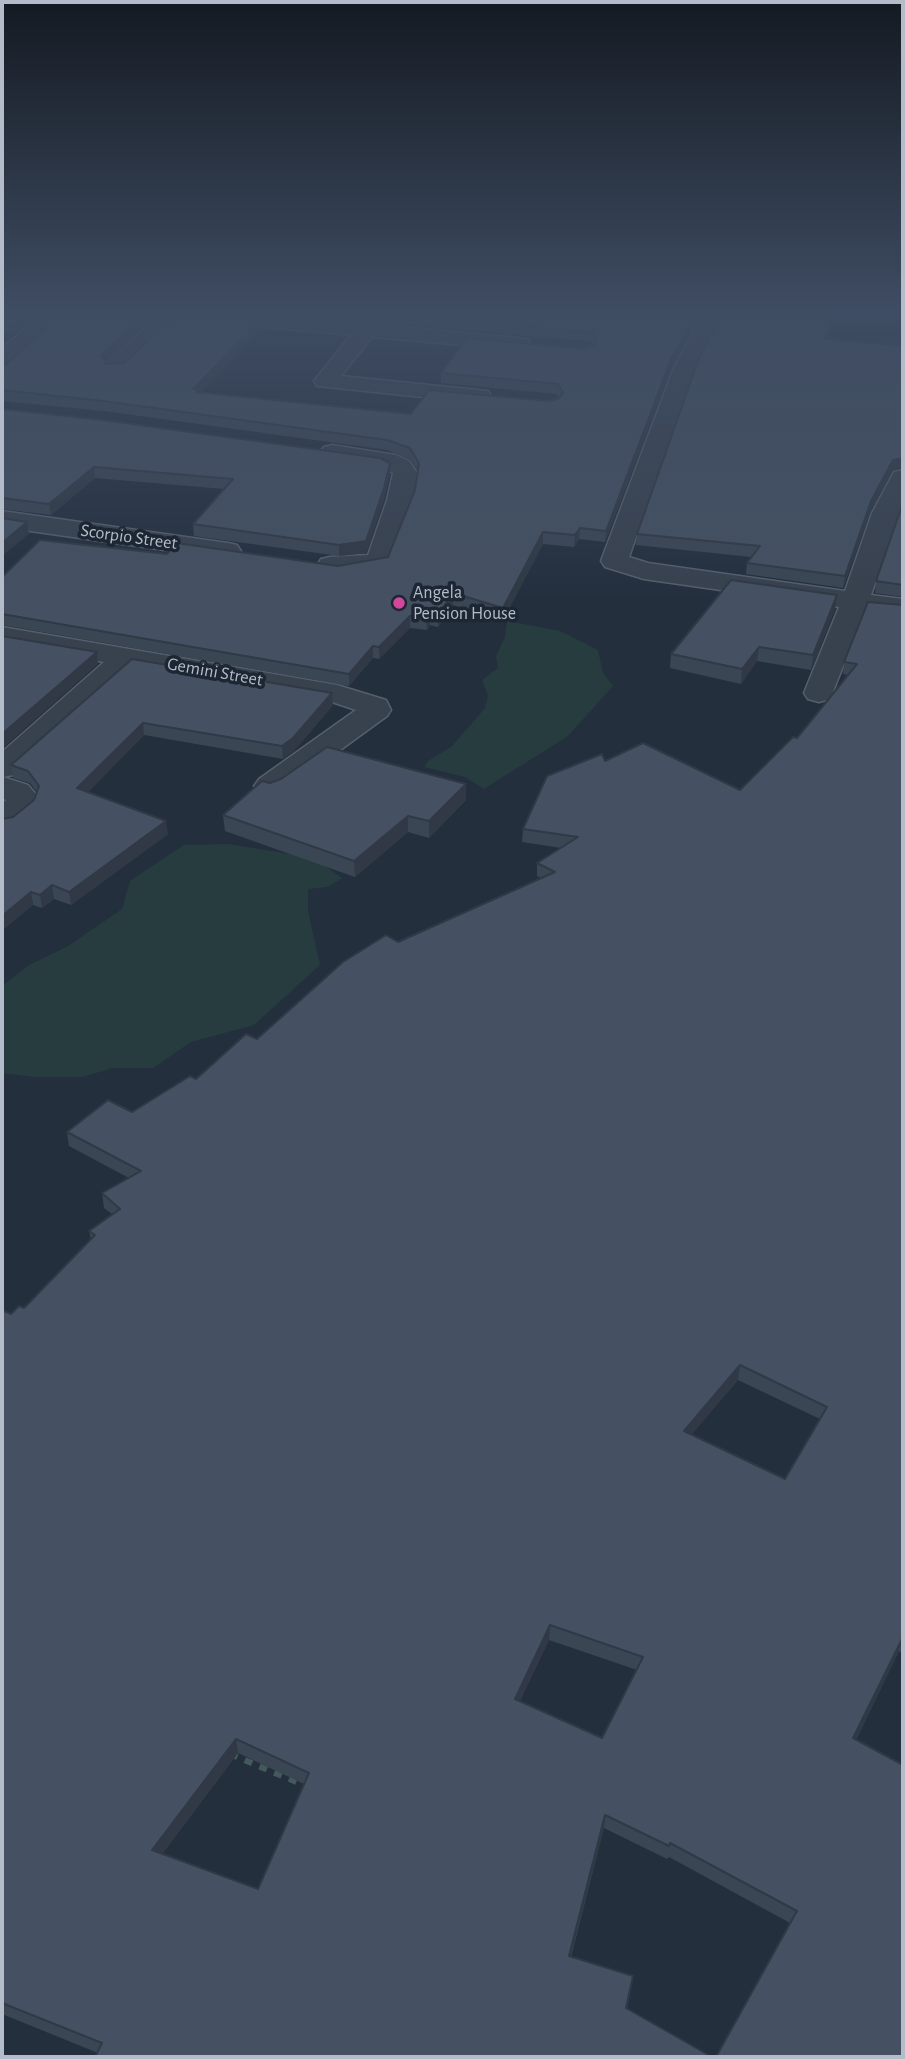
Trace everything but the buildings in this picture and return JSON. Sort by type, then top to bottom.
[{"type":"street","points":[[669,409],[614,561],[644,571],[903,607]]},
{"type":"street","points":[[306,449],[387,460],[400,466],[405,473],[379,559],[371,563],[339,567],[312,563]]},
{"type":"street","points":[[819,693],[886,513],[903,477]]},
{"type":"street","name":"Scorpio Street","points":[[2,519],[258,555]]},
{"type":"street","name":"Gemini Street","points":[[2,636],[337,694],[375,706],[376,710],[270,786]]},
{"type":"street","points":[[2,768],[128,657]]},
{"type":"street","points":[[2,787],[17,792],[23,798],[22,804],[2,821]]},
{"type":"path","points":[[220,1749],[253,1766],[307,1786],[318,1795]]},
{"type":"green space","points":[[507,621],[560,631],[598,650],[603,673],[613,686],[568,736],[484,789],[465,777],[424,767],[428,761],[452,746],[485,708],[488,696],[482,680],[498,668],[496,656],[505,637]]},
{"type":"green space","points":[[229,844],[314,858],[342,878],[328,887],[308,889],[308,911],[320,965],[254,1025],[191,1042],[153,1068],[113,1068],[82,1077],[34,1077],[2,1073],[2,986],[29,965],[68,946],[122,909],[130,881],[184,845]]},
{"type":"place","name":"Angela Pension House","points":[[399,603]]}]
